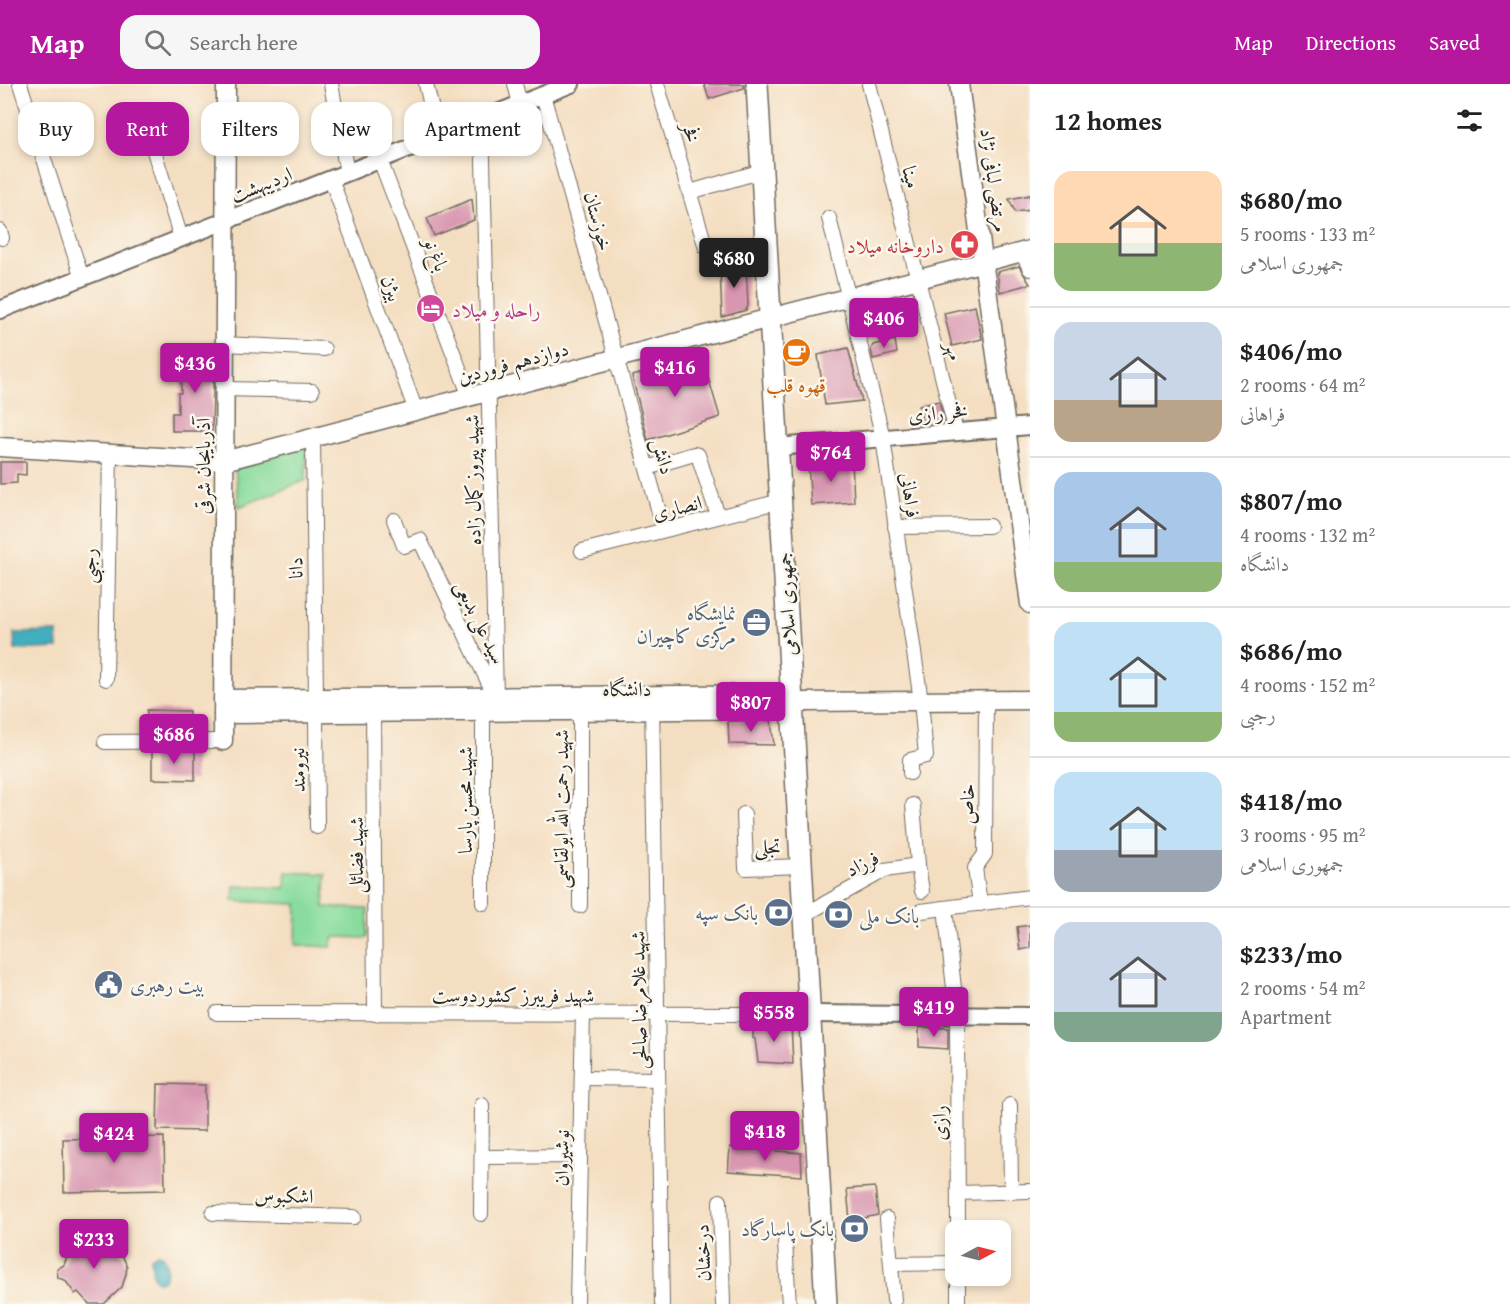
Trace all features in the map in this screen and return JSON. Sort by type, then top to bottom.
[{"type":"main road","name":"آذربایجان شرقی","points":[[223,741],[226,84]]},
{"type":"main road","name":"جمهوری اسلامی","points":[[757,84],[826,1304]]},
{"type":"main road","name":"مرتضی لبافی نژاد","points":[[959,84],[1006,428],[1028,568],[1030,604]]},
{"type":"main road","name":"دوازدهم فروردین","points":[[0,447],[224,461],[1026,251]]},
{"type":"main road","name":"دانشگاه","points":[[223,706],[1030,700]]},
{"type":"street","points":[[20,84],[82,278]]},
{"type":"street","points":[[331,84],[347,172]]},
{"type":"street","points":[[426,84],[430,102]]},
{"type":"street","points":[[515,84],[520,102]]},
{"type":"street","name":"اردیبهشت","points":[[525,102],[571,84]]},
{"type":"street","name":"فخر","points":[[657,84],[706,248]]},
{"type":"street","name":"مینا","points":[[869,84],[917,280]]},
{"type":"street","name":"خوزستان","points":[[543,95],[616,358]]},
{"type":"street","name":"اردیبهشت","points":[[0,310],[404,150]]},
{"type":"street","points":[[156,156],[181,238]]},
{"type":"street","name":"شهید پیروز کمال زاده","points":[[483,156],[489,392],[489,704]]},
{"type":"street","name":"باغ نو","points":[[380,160],[470,397]]},
{"type":"street","points":[[690,192],[762,171]]},
{"type":"street","name":"بیژن","points":[[331,179],[416,411]]},
{"type":"street","name":"فراهانی","points":[[829,218],[883,438],[921,701],[926,756],[910,760],[910,773]]},
{"type":"street","points":[[1026,251],[1030,269]]},
{"type":"street","name":"مهر","points":[[917,280],[956,432]]},
{"type":"street","points":[[225,344],[324,349]]},
{"type":"street","name":"دانش","points":[[616,358],[664,530]]},
{"type":"street","points":[[225,388],[312,391]]},
{"type":"street","name":"فخر رازی","points":[[777,447],[1030,426]]},
{"type":"street","name":"دانا","points":[[313,438],[316,706]]},
{"type":"street","name":"رجبی","points":[[106,679],[110,454]]},
{"type":"street","points":[[647,468],[694,454],[698,455],[701,458],[718,516]]},
{"type":"street","name":"انصاری","points":[[582,551],[781,501]]},
{"type":"street","name":"سید علی بدیعی","points":[[393,520],[404,546],[420,540],[489,704]]},
{"type":"street","points":[[895,527],[989,526]]},
{"type":"street","name":"خاص","points":[[980,904],[975,868],[985,854],[986,700]]},
{"type":"street","name":"شهید غلامرضا صالحی","points":[[652,703],[662,1304]]},
{"type":"street","name":"شهید محسن پارسا","points":[[483,903],[489,704]]},
{"type":"street","name":"شهید رحمت الله ابولقاسمی","points":[[578,704],[580,906]]},
{"type":"street","name":"شهید فضائلی","points":[[374,705],[375,1014]]},
{"type":"street","name":"نیرومند","points":[[316,706],[317,827]]},
{"type":"street","points":[[105,742],[223,741]]},
{"type":"street","points":[[913,805],[922,891]]},
{"type":"street","name":"تجلی","points":[[744,814],[746,868],[801,866]]},
{"type":"street","name":"فرزاد","points":[[804,915],[885,870],[918,865]]},
{"type":"street","points":[[921,911],[1030,897]]},
{"type":"street","name":"رازی","points":[[945,908],[957,1015],[958,1220]]},
{"type":"street","name":"شهید فریبرز کشوردوست","points":[[217,1013],[810,1014]]},
{"type":"street","name":"نوشیروان","points":[[577,1304],[584,1013]]},
{"type":"street","points":[[810,1014],[1030,1016]]},
{"type":"street","points":[[582,1078],[658,1079]]},
{"type":"street","points":[[481,1214],[482,1105]]},
{"type":"street","points":[[1010,1105],[1011,1192]]},
{"type":"street","points":[[482,1157],[580,1156]]},
{"type":"street","points":[[957,1193],[1030,1191]]},
{"type":"street","name":"درخشان","points":[[720,1200],[723,1304]]},
{"type":"street","name":"اشکبوس","points":[[213,1213],[354,1217]]},
{"type":"street","points":[[887,1218],[894,1300]]},
{"type":"street","points":[[785,1243],[789,1304]]},
{"type":"street","points":[[891,1264],[945,1263]]},
{"type":"street","points":[[958,1286],[958,1304]]},
{"type":"green space","points":[[307,445],[306,480],[239,507],[235,469]]},
{"type":"green space","points":[[286,872],[326,874],[324,907],[368,909],[367,938],[334,937],[331,947],[296,945],[297,904],[233,901],[234,886],[285,888]]},
{"type":"water","points":[[57,632],[58,648],[15,650],[14,633]]},
{"type":"water","points":[[157,1253],[164,1256],[166,1263],[167,1272],[163,1281],[157,1281],[153,1276],[151,1257]]},
{"type":"building","points":[[704,84],[744,84],[744,88],[709,99]]},
{"type":"building","points":[[1030,195],[1030,210],[1015,212],[1009,199]]},
{"type":"building","points":[[472,199],[474,220],[434,236],[427,218]]},
{"type":"building","points":[[746,263],[748,306],[746,310],[722,317],[720,269],[724,266]]},
{"type":"building","points":[[1019,266],[1030,284],[1000,292],[997,272]]},
{"type":"building","points":[[887,304],[891,322],[867,327],[862,309]]},
{"type":"building","points":[[975,306],[982,339],[952,346],[944,313]]},
{"type":"building","points":[[895,340],[897,353],[873,359],[871,349],[873,345]]},
{"type":"building","points":[[848,348],[862,401],[825,405],[818,355]]},
{"type":"building","points":[[214,355],[212,431],[172,431],[172,413],[178,413],[178,393],[181,393],[181,375],[176,371],[177,358]]},
{"type":"building","points":[[702,357],[720,417],[648,440],[632,376]]},
{"type":"building","points":[[939,401],[944,421],[922,423],[919,406]]},
{"type":"building","points":[[852,461],[854,502],[811,505],[808,463]]},
{"type":"building","points":[[0,462],[26,462],[26,475],[17,474],[17,483],[0,484]]},
{"type":"building","points":[[147,710],[189,711],[188,732],[146,733]]},
{"type":"building","points":[[771,720],[774,745],[729,744],[728,721]]},
{"type":"building","points":[[152,751],[195,751],[195,780],[152,779]]},
{"type":"building","points":[[1030,925],[1030,948],[1020,950],[1017,927]]},
{"type":"building","points":[[753,1023],[791,1024],[793,1064],[758,1062],[753,1038]]},
{"type":"building","points":[[919,1027],[948,1028],[948,1049],[919,1047]]},
{"type":"building","points":[[158,1084],[205,1085],[205,1131],[157,1130]]},
{"type":"building","points":[[164,1137],[165,1190],[64,1192],[63,1139]]},
{"type":"building","points":[[730,1147],[801,1153],[802,1176],[728,1171]]},
{"type":"building","points":[[875,1187],[878,1215],[850,1221],[847,1189]]},
{"type":"building","points":[[97,1230],[122,1255],[127,1266],[122,1287],[104,1304],[89,1304],[78,1292],[75,1294],[65,1280],[58,1278],[57,1269],[64,1265],[69,1251],[78,1247]]},
{"type":"place","name":"داروخانه میلاد","points":[[965,245]]},
{"type":"place","name":"راحله و میلاد","points":[[431,309]]},
{"type":"place","name":"قهوه قلب","points":[[796,353]]},
{"type":"place","name":"نمایشگاه مرکزی کاچیران","points":[[757,623]]},
{"type":"place","name":"بانک سپه","points":[[779,912]]},
{"type":"place","name":"بانک ملی","points":[[838,915]]},
{"type":"place","name":"بیت رهبری","points":[[109,984]]},
{"type":"place","name":"بانک پاسارگاد","points":[[855,1228]]}]
